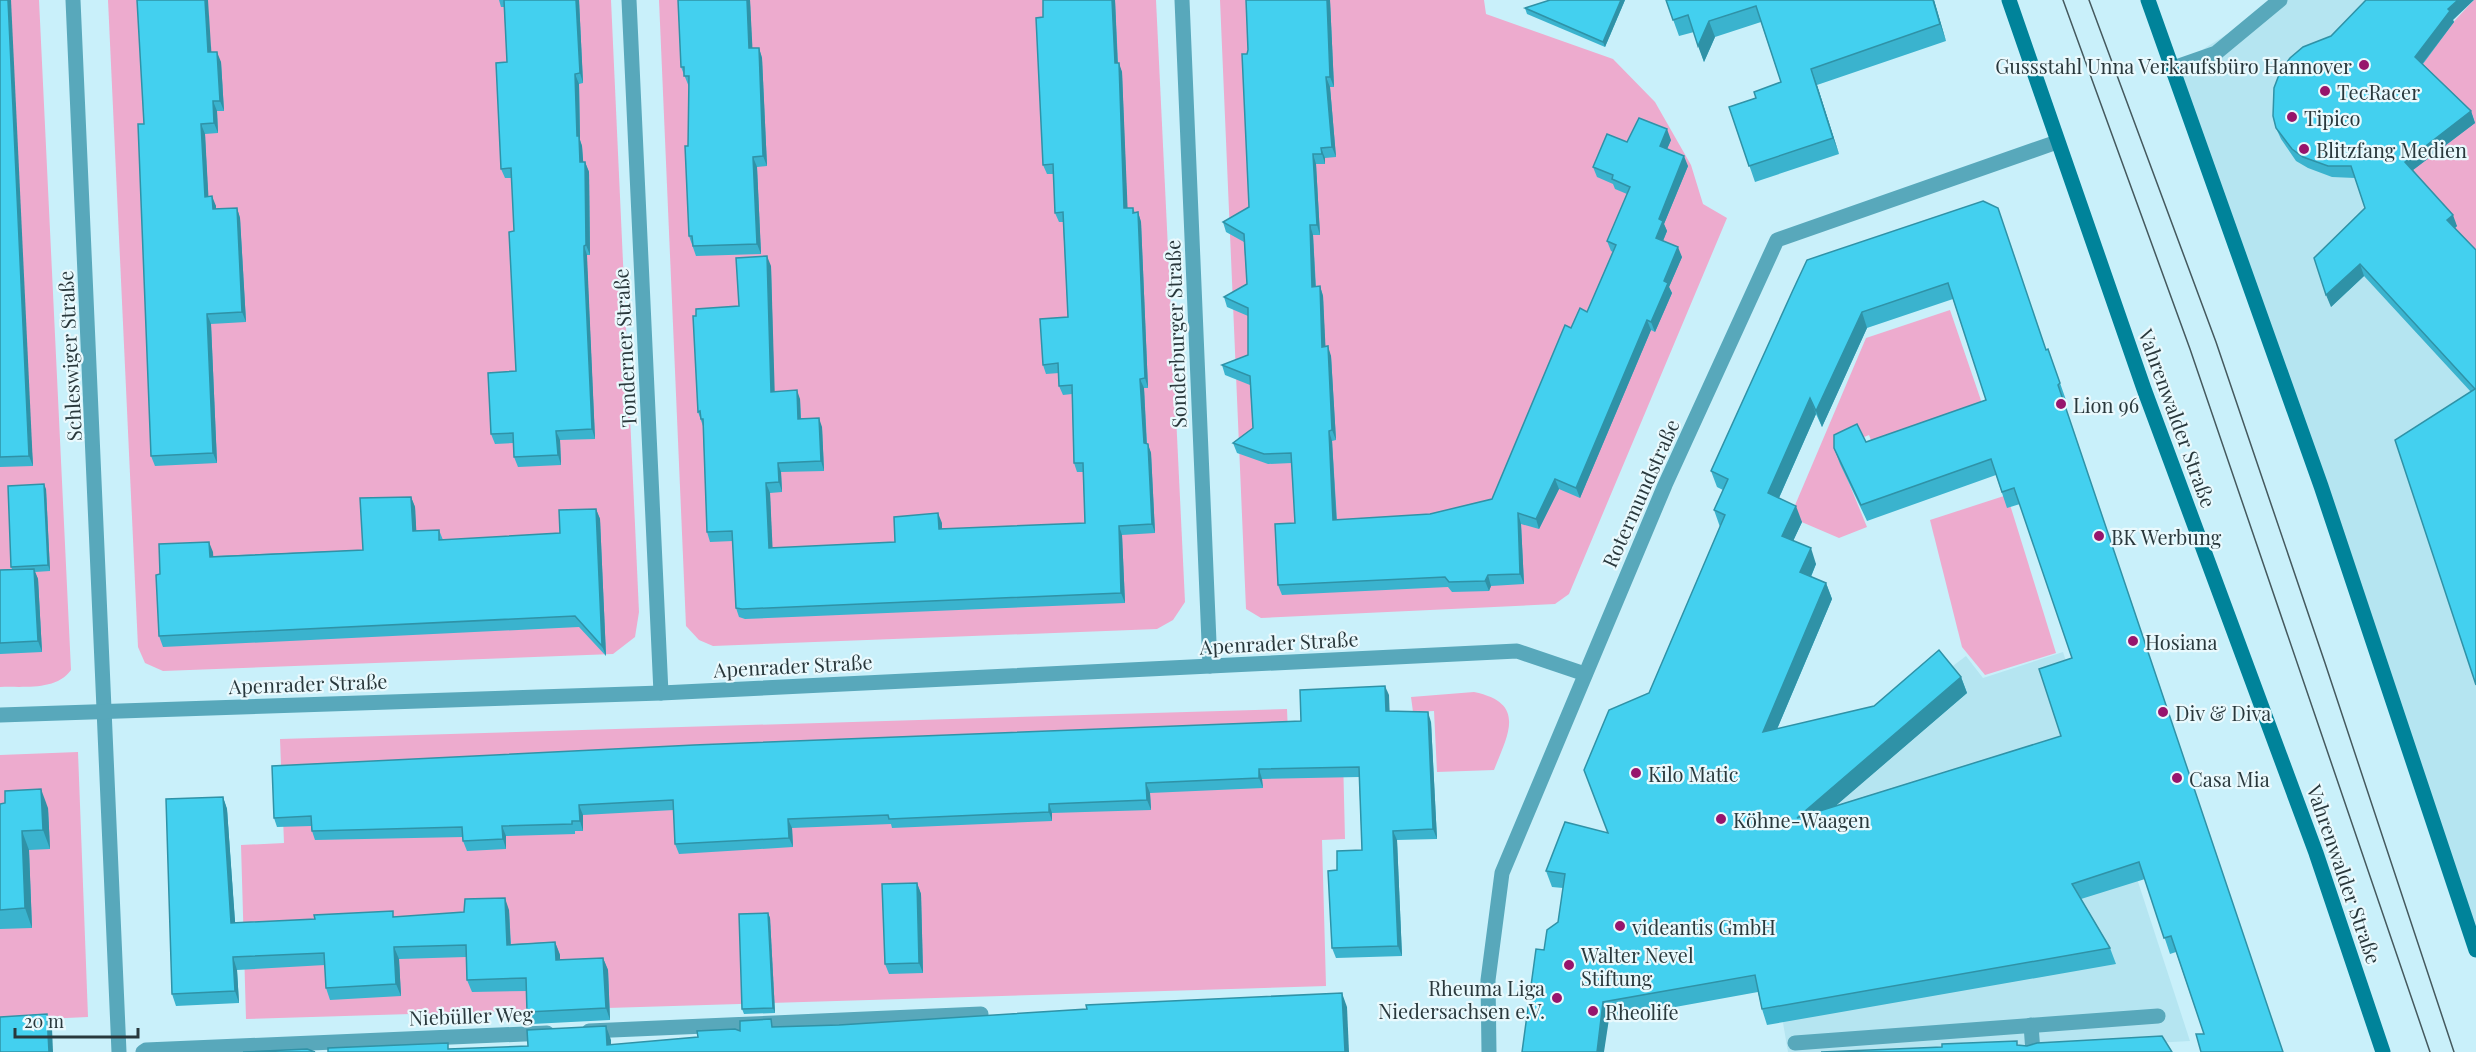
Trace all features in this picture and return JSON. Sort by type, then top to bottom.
[{"type":"main road","name":"Vahrenwalder Straße","points":[[2009,0],[2144,388],[2316,853],[2383,1052]]},
{"type":"main road","points":[[2148,0],[2317,475],[2475,944]]},
{"type":"street","name":"Schleswiger Straße","points":[[73,0],[93,415],[103,711]]},
{"type":"street","name":"Tonderner Straße","points":[[629,0],[661,693]]},
{"type":"street","name":"Sonderburger Straße","points":[[1182,0],[1209,666]]},
{"type":"street","points":[[2173,68],[2216,53],[2280,0]]},
{"type":"street","name":"Rotermundstraße","points":[[1489,1052],[1488,980],[1502,873],[1665,485],[1777,240],[2057,142]]},
{"type":"street","name":"Apenrader Straße","points":[[0,715],[661,693],[1517,651],[1585,674]]},
{"type":"street","points":[[103,711],[119,1052]]},
{"type":"street","name":"Niebüller Weg","points":[[143,1052],[158,1049],[981,1014]]},
{"type":"street","points":[[1795,1043],[2158,1016]]},
{"type":"street","points":[[2031,1025],[2033,1052]]},
{"type":"shaded area","points":[[0,0],[39,0],[71,670],[57,681],[29,687],[0,687]]},
{"type":"shaded area","points":[[108,0],[611,0],[639,612],[635,637],[613,654],[163,671],[145,663],[138,647]]},
{"type":"shaded area","points":[[659,0],[1156,0],[1185,602],[1173,620],[1157,629],[713,646],[699,640],[686,626]]},
{"type":"shaded area","points":[[1220,0],[1484,0],[1486,14],[1613,59],[1655,102],[1691,165],[1703,204],[1727,218],[1569,594],[1555,604],[1261,618],[1246,609]]},
{"type":"shaded area","points":[[2282,0],[2432,0],[2476,48],[2476,950],[2173,68]]},
{"type":"shaded area","points":[[2476,0],[2476,257],[2409,174],[2414,64]]},
{"type":"shaded area","points":[[1950,310],[1986,415],[1876,453],[1869,435],[1835,449],[1867,527],[1839,538],[1790,517],[1866,338]]},
{"type":"shaded area","points":[[2007,495],[2056,653],[1985,675],[1962,647],[1930,520]]},
{"type":"shaded area","points":[[2063,652],[2190,1041],[1993,1052],[1788,1052],[1770,947],[1765,745],[1883,719],[1966,656],[1983,678]]},
{"type":"shaded area","points":[[1474,692],[1491,697],[1507,712],[1508,732],[1494,770],[1437,772],[1434,711],[1413,712],[1411,697]]},
{"type":"shaded area","points":[[1287,709],[1289,758],[1343,756],[1345,839],[1322,840],[1326,986],[246,1019],[241,845],[284,843],[280,739]]},
{"type":"shaded area","points":[[78,752],[88,1017],[0,1021],[0,755]]},
{"type":"building","points":[[0,0],[8,0],[29,456],[0,457]]},
{"type":"building","points":[[137,0],[205,0],[208,52],[217,52],[220,101],[213,101],[214,123],[201,124],[205,197],[212,196],[213,209],[237,208],[242,312],[207,314],[213,453],[151,456],[138,124],[144,124]]},
{"type":"building","points":[[504,0],[576,0],[580,73],[575,74],[577,136],[579,136],[580,162],[585,162],[586,245],[584,255],[592,429],[556,431],[558,455],[514,457],[513,433],[491,434],[488,373],[516,371],[509,232],[514,231],[511,168],[501,169],[496,63],[507,62]]},
{"type":"building","points":[[678,0],[747,0],[749,48],[759,48],[763,156],[753,157],[757,244],[693,246],[692,236],[689,236],[685,146],[688,146],[689,76],[684,76],[684,67],[681,67]]},
{"type":"building","points":[[1043,0],[1112,0],[1115,63],[1119,63],[1124,208],[1133,208],[1133,213],[1138,212],[1145,378],[1140,379],[1144,443],[1148,444],[1152,524],[1119,526],[1121,593],[736,608],[732,531],[707,532],[703,419],[701,419],[700,411],[698,412],[693,316],[696,316],[696,309],[739,306],[736,258],[767,256],[771,392],[797,390],[798,419],[819,418],[821,461],[778,463],[779,482],[766,483],[769,548],[895,542],[894,517],[938,513],[939,529],[1085,523],[1083,463],[1074,463],[1072,385],[1059,386],[1058,363],[1043,365],[1040,319],[1068,317],[1063,212],[1055,213],[1053,164],[1043,165],[1036,18],[1043,17]]},
{"type":"building","points":[[1246,0],[1327,0],[1330,77],[1326,77],[1332,147],[1321,148],[1322,154],[1313,154],[1317,225],[1310,225],[1312,287],[1320,286],[1322,347],[1328,346],[1333,520],[1430,514],[1492,499],[1565,325],[1571,328],[1580,308],[1587,312],[1616,245],[1607,241],[1630,187],[1612,179],[1613,175],[1593,167],[1607,134],[1627,142],[1639,118],[1667,129],[1660,146],[1684,156],[1659,219],[1663,221],[1656,238],[1678,247],[1664,281],[1668,283],[1651,322],[1647,320],[1576,488],[1555,479],[1536,519],[1518,513],[1520,574],[1488,575],[1485,581],[1449,582],[1445,577],[1278,585],[1275,524],[1295,523],[1291,453],[1264,454],[1233,443],[1253,428],[1250,376],[1222,365],[1248,355],[1248,308],[1224,297],[1247,284],[1244,234],[1223,222],[1249,207],[1242,54],[1247,54],[1248,50]]},
{"type":"building","points":[[1550,0],[1621,0],[1603,42],[1525,8]]},
{"type":"building","points":[[1666,0],[1933,0],[1940,24],[1811,69],[1833,138],[1749,166],[1729,107],[1756,98],[1754,92],[1781,82],[1756,6],[1709,21],[1698,46],[1688,15],[1673,20]]},
{"type":"building","points":[[2366,0],[2458,0],[2448,9],[2450,11],[2415,57],[2471,111],[2405,162],[2453,215],[2447,220],[2476,250],[2476,685],[2395,440],[2475,389],[2360,264],[2326,295],[2314,258],[2365,208],[2351,166],[2328,166],[2303,157],[2292,149],[2276,128],[2273,116],[2274,88],[2280,72],[2290,58],[2303,47],[2331,36]]},
{"type":"building","points":[[1983,201],[1998,208],[2046,350],[2048,349],[2060,383],[2058,385],[2283,1052],[2201,1052],[2196,1034],[2204,1034],[2171,936],[2164,938],[2139,862],[2072,884],[2110,948],[1762,1009],[1755,975],[1603,1002],[1597,1052],[1522,1052],[1536,949],[1544,950],[1547,930],[1558,922],[1565,874],[1546,871],[1565,822],[1608,833],[1584,770],[1609,710],[1649,693],[1725,515],[1714,510],[1728,479],[1711,471],[1807,260]],"holes":[[[1948,283],[1986,400],[1866,442],[1857,424],[1834,435],[1834,448],[1861,505],[1991,459],[2002,492],[2014,488],[2072,658],[2039,669],[2061,736],[1797,818],[1961,677],[1939,650],[1874,706],[1763,732],[1826,583],[1800,572],[1811,548],[1782,536],[1796,506],[1768,493],[1810,398],[1816,411],[1862,312]]]},
{"type":"building","points":[[44,484],[48,565],[11,567],[8,486]]},
{"type":"building","points":[[411,497],[413,531],[439,530],[439,540],[560,533],[559,510],[596,509],[602,646],[575,616],[159,636],[156,575],[160,574],[159,544],[209,542],[210,557],[363,550],[360,498]]},
{"type":"building","points":[[34,569],[38,641],[0,643],[0,570]]},
{"type":"building","points":[[1385,686],[1386,711],[1428,712],[1433,829],[1393,831],[1398,946],[1332,948],[1328,871],[1337,870],[1337,851],[1362,850],[1359,767],[1259,769],[1259,778],[1146,783],[1147,800],[1049,804],[1049,812],[889,819],[888,815],[788,819],[789,838],[675,844],[673,800],[579,805],[580,821],[572,821],[572,824],[502,826],[503,839],[463,841],[462,827],[312,831],[311,816],[274,818],[272,766],[694,745],[1301,721],[1300,690]]},
{"type":"building","points":[[41,789],[43,830],[22,831],[25,908],[0,910],[0,804],[5,803],[5,791]]},
{"type":"building","points":[[223,797],[231,923],[315,919],[314,915],[393,911],[393,917],[464,912],[465,899],[505,898],[507,945],[555,942],[556,960],[603,958],[606,1008],[527,1012],[526,978],[467,980],[466,945],[394,947],[396,984],[326,988],[324,953],[233,957],[235,991],[172,994],[166,799]]},
{"type":"building","points":[[917,883],[919,963],[885,964],[882,884]]},
{"type":"building","points":[[768,913],[773,1008],[742,1009],[739,914]]},
{"type":"building","points":[[1342,993],[1345,1052],[328,1052],[328,1048],[448,1043],[448,1049],[528,1046],[527,1030],[606,1026],[607,1045],[698,1037],[697,1031],[735,1029],[740,1031],[740,1021],[771,1019],[772,1027],[839,1025],[1087,1009],[1086,1005]]},
{"type":"building","points":[[47,1014],[49,1052],[0,1052],[0,1017]]},
{"type":"building","points":[[2162,1036],[2172,1052],[1821,1052],[2017,1041],[2017,1045],[2027,1046],[2037,1043]]},
{"type":"building","points":[[307,1049],[315,1052],[243,1052]]},
{"type":"tram line","points":[[2063,0],[2190,349],[2430,1052]]},
{"type":"tram line","points":[[2089,0],[2216,342],[2454,1052]]},
{"type":"place","name":"Gussstahl Unna Verkaufsbüro Hannover","points":[[2364,65]]},
{"type":"place","name":"TecRacer","points":[[2325,91]]},
{"type":"place","name":"Tipico","points":[[2292,117]]},
{"type":"place","name":"Blitzfang Medien","points":[[2304,149]]},
{"type":"place","name":"Lion 96","points":[[2061,404]]},
{"type":"place","name":"BK Werbung","points":[[2099,536]]},
{"type":"place","name":"Hosiana","points":[[2133,641]]},
{"type":"place","name":"Div & Diva","points":[[2163,712]]},
{"type":"place","name":"Kilo Matic","points":[[1636,773]]},
{"type":"place","name":"Casa Mia","points":[[2177,778]]},
{"type":"place","name":"Köhne-Waagen","points":[[1721,819]]},
{"type":"place","name":"videantis GmbH","points":[[1620,926]]},
{"type":"place","name":"Walter Nevel Stiftung","points":[[1569,965]]},
{"type":"place","name":"Rheuma Liga Niedersachsen e.V.","points":[[1557,998]]},
{"type":"place","name":"Rheolife","points":[[1593,1011]]}]
